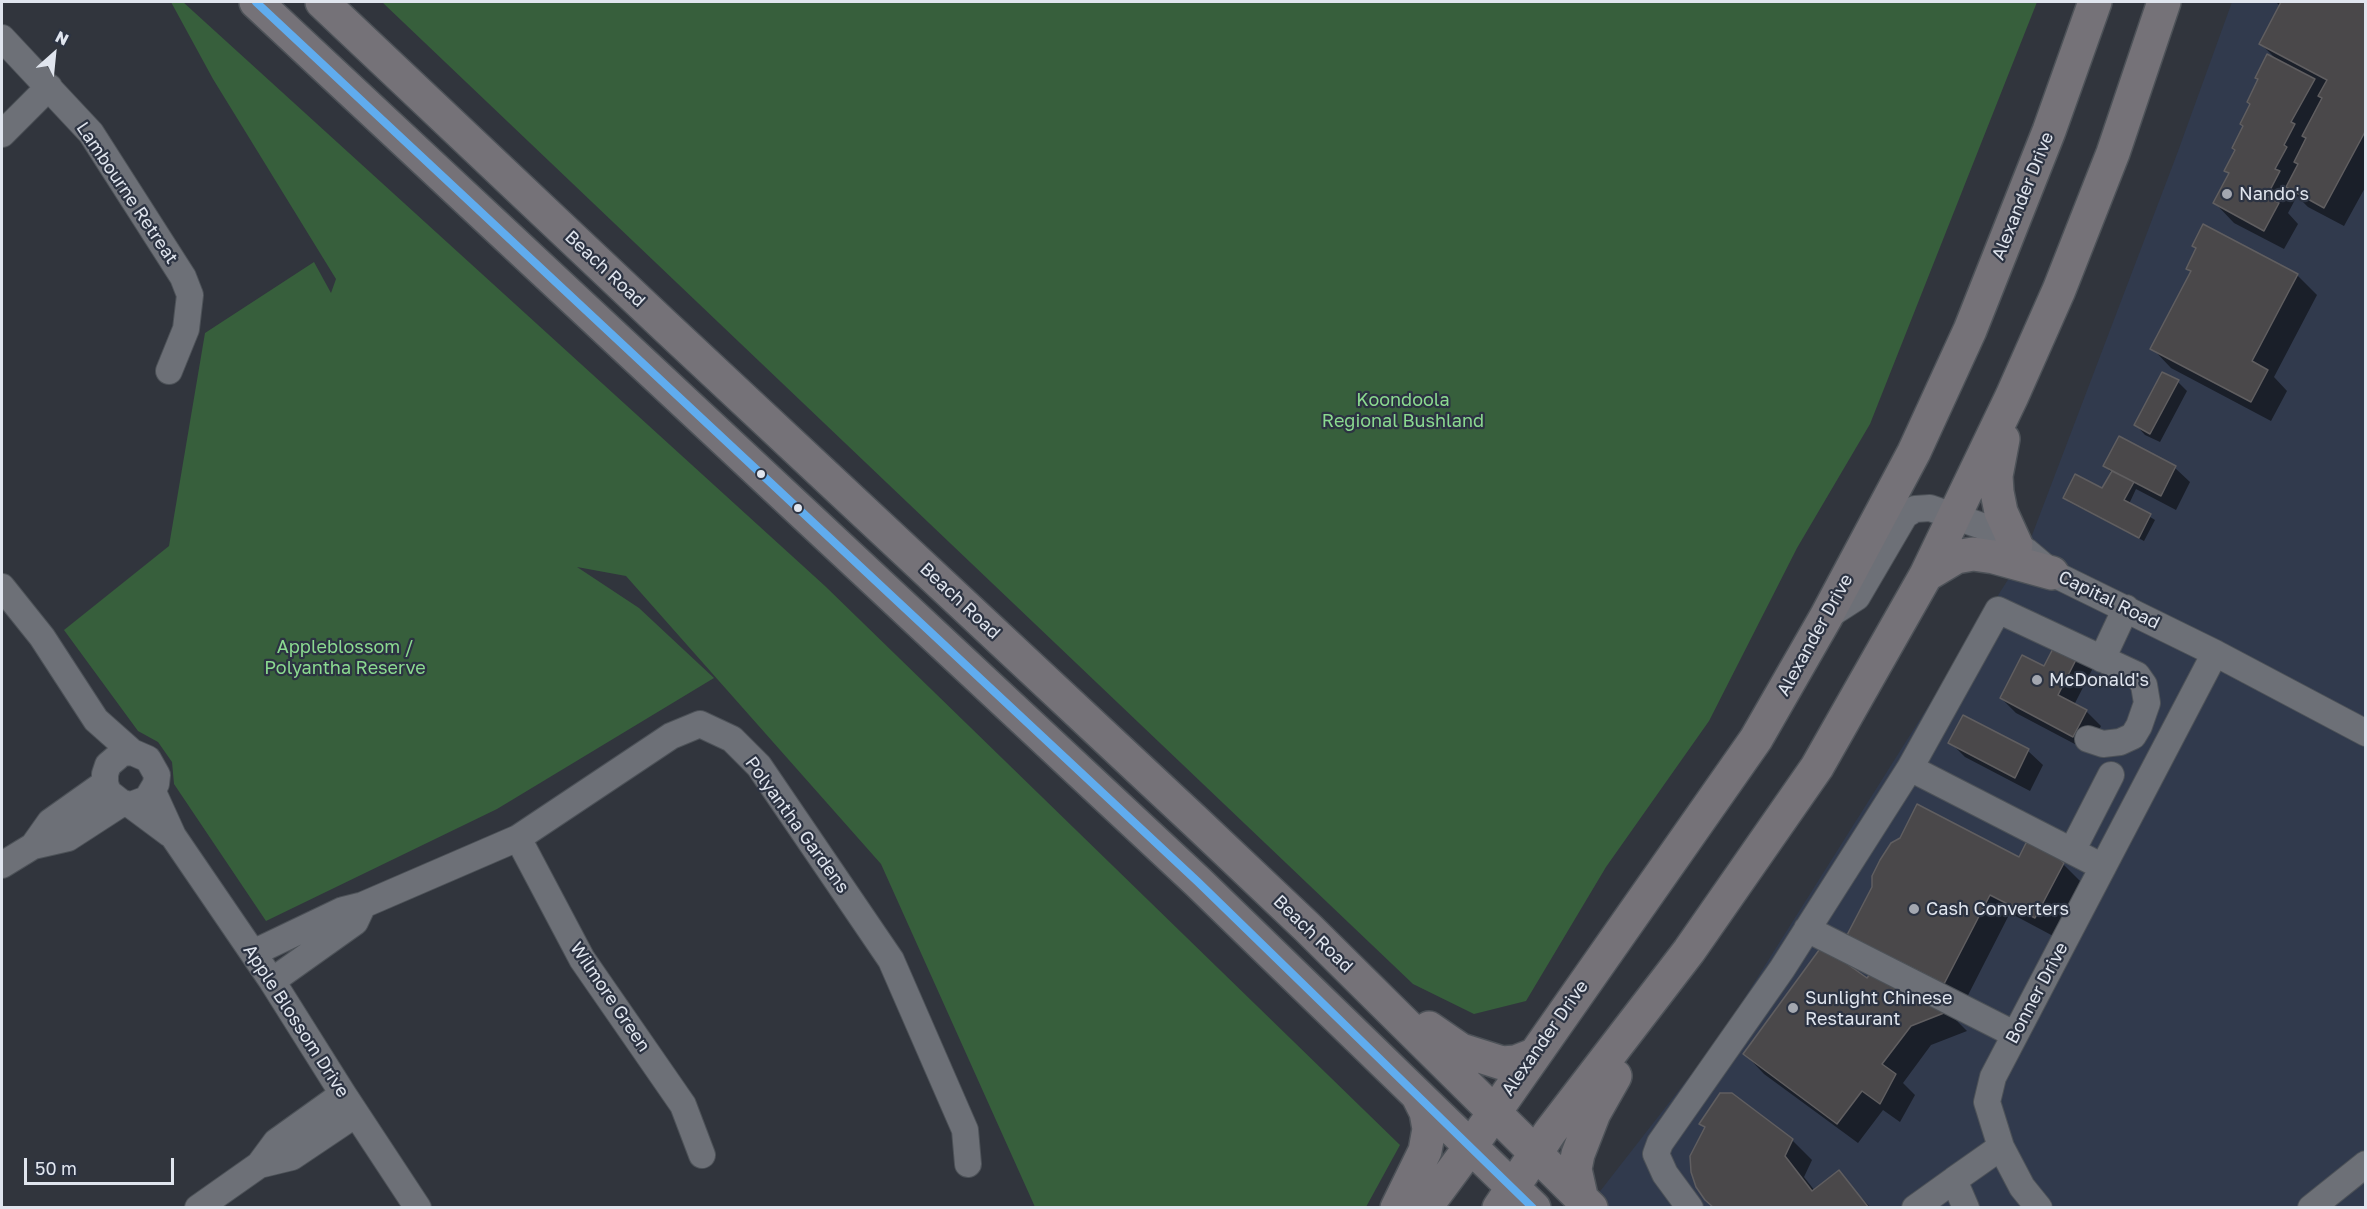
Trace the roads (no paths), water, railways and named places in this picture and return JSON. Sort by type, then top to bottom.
[{"type":"main road","points":[[256,2],[1198,882],[1471,1146],[1516,1201],[1537,1154],[1550,1132],[1689,951],[1817,767],[1926,575],[2012,396],[2059,290],[2113,153],[2164,2]]},
{"type":"main road","name":"Beach Road","points":[[322,2],[1308,928],[1586,1202]]},
{"type":"main road","name":"Alexander Drive","points":[[1425,1208],[1471,1146],[1756,739],[1826,617],[1914,452],[1970,330],[2049,131],[2095,2]]},
{"type":"main road","points":[[2012,396],[1996,476],[2001,512],[2016,545]]},
{"type":"main road","points":[[1926,575],[1956,557],[1974,554],[1994,557],[2052,573]]},
{"type":"main road","points":[[1308,928],[1348,950],[1422,1022],[1461,1050],[1502,1063],[1516,1062],[1534,1055]]},
{"type":"main road","points":[[1586,1202],[1575,1169],[1578,1154],[1594,1113],[1627,1054],[1665,1006],[1689,951]]},
{"type":"main road","points":[[1397,1208],[1425,1151],[1429,1129],[1426,1112],[1418,1096]]},
{"type":"street","name":"Lambourne Retreat","points":[[2,38],[91,133],[183,277],[190,295],[186,329],[169,370]]},
{"type":"street","points":[[2,134],[49,87]]},
{"type":"street","name":"Capital Road","points":[[1826,617],[1857,597],[1905,515],[1915,509],[1930,508],[1982,526],[2016,545],[2052,573],[2215,653],[2366,733]]},
{"type":"street","points":[[2,587],[42,637],[96,720],[132,752]]},
{"type":"street","points":[[2102,659],[2126,608]]},
{"type":"street","points":[[1690,1208],[1665,1174],[1656,1154],[1659,1143],[1808,929],[1910,768],[1998,610],[2137,675],[2144,685],[2147,703],[2133,736],[2120,742],[2103,744],[2088,739]]},
{"type":"street","name":"Bonner Drive","points":[[2039,1208],[2022,1188],[2001,1148],[1987,1102],[1993,1077],[2215,653]]},
{"type":"street","points":[[96,720],[108,792],[127,804]]},
{"type":"street","name":"Polyantha Gardens","points":[[252,952],[343,910],[363,905],[518,838],[671,736],[700,724],[732,739],[759,766],[891,960],[966,1130],[968,1164]]},
{"type":"street","points":[[2,865],[33,846],[68,838],[127,804],[147,799],[156,784],[154,766],[141,754],[122,753],[106,774],[50,822],[33,846]]},
{"type":"street","points":[[1910,768],[2103,867]]},
{"type":"street","points":[[2072,851],[2111,775]]},
{"type":"street","name":"Apple Blossom Drive","points":[[153,792],[172,836],[272,981],[418,1208]]},
{"type":"street","name":"Apple Blossom Drive","points":[[127,804],[172,836]]},
{"type":"street","name":"Wilmore Green","points":[[518,838],[582,959],[683,1105],[702,1155]]},
{"type":"street","points":[[272,981],[355,922],[363,905]]},
{"type":"street","points":[[1808,929],[2014,1034]]},
{"type":"street","points":[[198,1208],[259,1165],[292,1157],[350,1104]]},
{"type":"street","points":[[1915,1208],[2001,1148]]},
{"type":"street","points":[[2312,1208],[2366,1164]]},
{"type":"street","points":[[1954,1180],[1966,1208]]},
{"type":"place","name":"Nando's","points":[[2227,194]]},
{"type":"place","name":"McDonald's","points":[[2037,680]]},
{"type":"place","name":"Cash Converters","points":[[1914,909]]},
{"type":"place","name":"Sunlight Chinese Restaurant","points":[[1793,1008]]},
{"type":"park label","name":"Koondoola Regional Bushland","points":[[1403,410]]},
{"type":"park label","name":"Appleblossom / Polyantha Reserve","points":[[345,657]]}]
